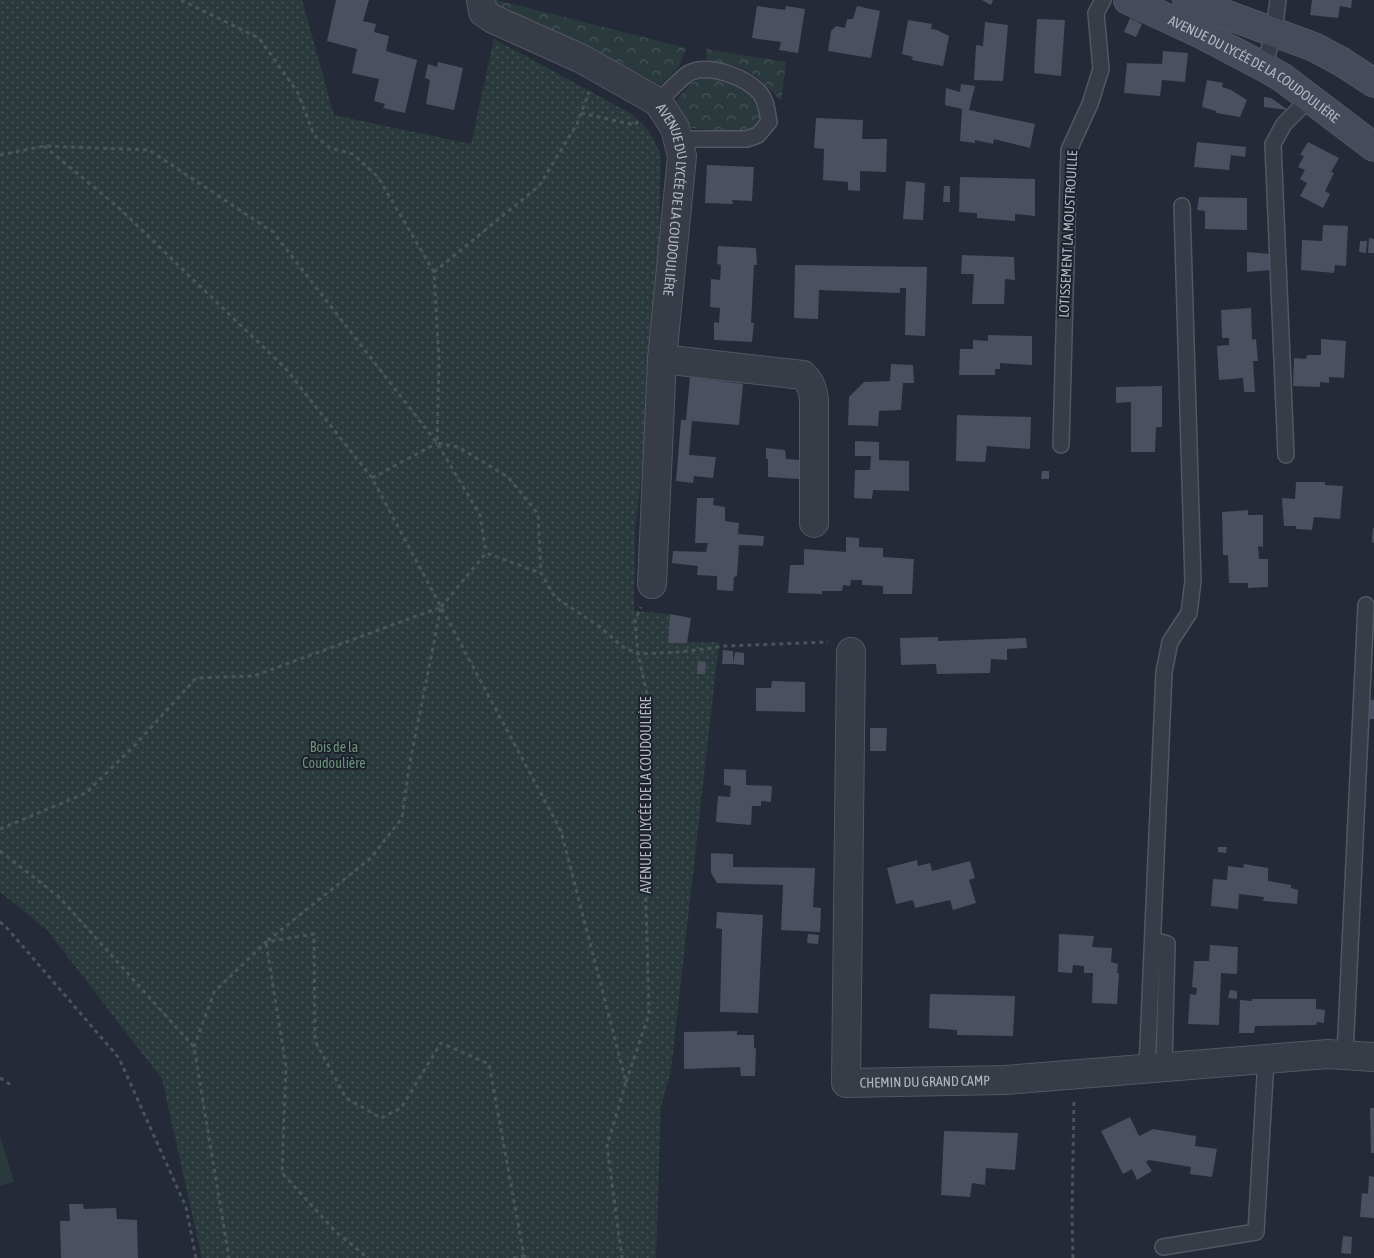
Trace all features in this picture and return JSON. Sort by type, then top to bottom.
[{"type":"street","name":"AVENUE DU LYCÉE DE LA COUDOULIÈRE","points":[[481,0],[483,12],[493,19],[582,59],[658,102],[675,128],[679,139],[682,156],[662,359],[652,584]]},
{"type":"street","name":"AVENUE DU LYCÉE DE LA COUDOULIÈRE","points":[[1128,0],[1201,34],[1283,78],[1374,147]]},
{"type":"street","name":"AVENUE DU LYCÉE DE LA COUDOULIÈRE","points":[[1187,0],[1274,31],[1314,48],[1342,62],[1374,83]]},
{"type":"street","points":[[662,359],[803,375],[810,382],[814,401],[814,523]]},
{"type":"street","name":"CHEMIN DU GRAND CAMP","points":[[851,652],[846,1083],[1005,1080],[1328,1054],[1374,1057]]},
{"type":"lane","name":"LOTISSEMENT LA MOUSTROUILLE","points":[[1061,445],[1069,150],[1090,104],[1101,69],[1096,13],[1103,0]]},
{"type":"lane","points":[[1264,67],[1274,31],[1278,0]]},
{"type":"lane","points":[[658,102],[689,73],[705,69],[726,72],[749,85],[760,94],[766,104],[769,122],[758,135],[747,139],[679,139]]},
{"type":"lane","points":[[1286,454],[1273,144],[1284,124],[1309,99]]},
{"type":"lane","points":[[1156,1068],[1167,944],[1152,940],[1164,672],[1170,642],[1189,613],[1194,580],[1182,206]]},
{"type":"lane","points":[[1345,1055],[1366,605]]},
{"type":"lane","points":[[1163,1247],[1256,1232],[1266,1059]]},
{"type":"path","points":[[181,0],[259,38],[298,93],[314,135],[330,148],[353,154],[378,177],[434,272],[439,361],[437,443]]},
{"type":"path","points":[[434,272],[539,186],[577,124],[598,68]]},
{"type":"path","points":[[581,113],[635,125],[658,102]]},
{"type":"path","points":[[44,146],[118,207],[286,369],[372,478],[560,831],[626,1082]]},
{"type":"path","points":[[0,156],[44,146],[150,150],[272,232],[437,443],[480,515],[486,553],[441,607],[409,767],[402,818],[371,858],[266,942],[214,992],[194,1047],[228,1258]]},
{"type":"path","points":[[372,478],[437,443],[458,447],[508,477],[538,514],[541,573],[555,597],[600,627],[623,647],[638,654],[680,652],[726,646],[842,642],[851,652]]},
{"type":"path","points":[[486,553],[541,573]]},
{"type":"path","name":"AVENUE DU LYCÉE DE LA COUDOULIÈRE","points":[[622,1258],[607,1146],[649,1014],[645,872],[648,698],[638,654],[635,620],[652,584]]},
{"type":"path","points":[[0,829],[86,793],[136,744],[196,678],[254,676],[441,607]]},
{"type":"path","points":[[0,851],[59,897],[194,1047]]},
{"type":"path","points":[[0,922],[119,1058],[186,1207],[196,1258]]},
{"type":"path","points":[[266,942],[314,934],[315,1041],[346,1098],[381,1118],[401,1108],[441,1043],[489,1064],[524,1256]]},
{"type":"path","points":[[266,942],[286,1067],[282,1173],[335,1231],[368,1258]]},
{"type":"path","points":[[1073,1258],[1074,1074]]},
{"type":"path","points":[[0,1078],[13,1086]]},
{"type":"path","points":[[513,1258],[524,1256],[528,1258]]},
{"type":"green space","name":"Bois de la Coudoulière","points":[[0,0],[302,0],[334,115],[471,144],[494,39],[630,113],[645,127],[655,142],[661,155],[657,343],[635,528],[634,611],[670,614],[668,643],[719,642],[671,1070],[661,1107],[656,1258],[202,1258],[162,1079],[47,930],[0,892]]},
{"type":"green space","points":[[493,0],[686,48],[679,67],[660,85],[595,51],[495,8]]},
{"type":"green space","points":[[706,49],[786,62],[781,101],[758,77],[740,67],[707,60]]},
{"type":"green space","points":[[710,77],[736,83],[747,90],[756,104],[759,114],[759,125],[747,133],[690,128],[675,101],[693,82]]},
{"type":"green space","points":[[0,1136],[14,1182],[0,1186]]},
{"type":"building","points":[[336,0],[369,0],[363,21],[376,24],[374,32],[389,36],[386,51],[417,60],[405,113],[383,108],[385,104],[374,101],[379,79],[352,73],[357,49],[327,41]]},
{"type":"building","points":[[982,0],[993,0],[991,5]]},
{"type":"building","points":[[1312,0],[1352,0],[1351,8],[1340,6],[1338,18],[1310,15]]},
{"type":"building","points":[[757,6],[785,10],[786,6],[805,9],[798,53],[779,50],[781,42],[752,38]]},
{"type":"building","points":[[857,6],[880,11],[871,58],[828,51],[831,31],[836,26],[845,28],[847,19],[853,19]]},
{"type":"building","points":[[1130,18],[1142,24],[1136,37],[1124,32]]},
{"type":"building","points":[[1037,19],[1065,20],[1061,76],[1034,73]]},
{"type":"building","points":[[908,20],[932,24],[931,29],[949,36],[943,66],[912,60],[913,57],[902,54]]},
{"type":"building","points":[[985,22],[1008,25],[1003,81],[974,80],[976,45],[983,46]]},
{"type":"building","points":[[1163,51],[1188,53],[1185,82],[1162,80],[1160,96],[1124,93],[1127,63],[1162,64]]},
{"type":"building","points":[[438,62],[463,68],[454,110],[426,104],[430,80],[425,78],[428,64],[437,67]]},
{"type":"building","points":[[1207,80],[1223,83],[1222,87],[1247,100],[1240,117],[1216,113],[1216,111],[1202,107]]},
{"type":"building","points":[[961,84],[975,86],[969,110],[1035,124],[1030,148],[994,139],[993,144],[975,140],[975,143],[960,141],[962,109],[945,105],[946,88],[960,92]]},
{"type":"building","points":[[1264,97],[1271,98],[1288,110],[1264,107]]},
{"type":"building","points":[[816,118],[863,120],[862,139],[887,139],[886,172],[860,171],[860,191],[848,190],[848,182],[823,180],[824,149],[814,148]]},
{"type":"building","points":[[1197,142],[1246,147],[1245,157],[1231,155],[1229,170],[1194,167]]},
{"type":"building","points":[[1308,142],[1339,158],[1331,172],[1334,173],[1325,191],[1330,194],[1323,208],[1300,196],[1307,183],[1300,179],[1305,170],[1298,167],[1304,156],[1300,155]]},
{"type":"building","points":[[707,165],[754,167],[752,201],[732,200],[733,204],[705,203]]},
{"type":"building","points":[[960,177],[1035,179],[1035,216],[1015,214],[1015,221],[977,218],[977,213],[959,212]]},
{"type":"building","points":[[906,181],[925,183],[923,220],[903,219]]},
{"type":"building","points":[[944,186],[950,186],[950,202],[943,202]]},
{"type":"building","points":[[1199,197],[1247,198],[1247,230],[1205,229],[1205,211],[1197,210]]},
{"type":"building","points":[[1323,225],[1348,226],[1346,266],[1335,265],[1334,273],[1301,270],[1302,240],[1322,241]]},
{"type":"building","points":[[1369,238],[1374,239],[1374,253],[1368,253]]},
{"type":"building","points":[[1360,241],[1367,241],[1366,253],[1359,252]]},
{"type":"building","points":[[718,246],[756,248],[757,265],[754,265],[751,323],[754,323],[752,342],[714,340],[714,322],[719,323],[720,308],[710,307],[711,279],[720,280],[721,265],[717,264]]},
{"type":"building","points":[[1247,252],[1270,254],[1271,270],[1247,272]]},
{"type":"building","points":[[962,255],[1014,257],[1015,280],[1005,279],[1004,304],[972,304],[974,274],[961,274]]},
{"type":"building","points":[[795,265],[927,267],[925,336],[905,335],[906,288],[900,288],[900,293],[819,290],[818,319],[794,318]]},
{"type":"building","points":[[1251,308],[1252,340],[1256,339],[1258,361],[1253,361],[1255,392],[1244,392],[1243,378],[1219,380],[1217,346],[1229,345],[1229,338],[1222,338],[1221,310]]},
{"type":"building","points":[[988,335],[1032,336],[1032,365],[1000,363],[1000,369],[995,369],[995,375],[959,375],[960,349],[973,349],[973,340],[988,341]]},
{"type":"building","points":[[1321,339],[1346,341],[1344,378],[1329,377],[1329,383],[1320,382],[1320,387],[1293,386],[1294,358],[1306,359],[1307,355],[1321,355]]},
{"type":"building","points":[[891,364],[913,365],[914,383],[903,383],[901,410],[879,411],[878,426],[848,425],[849,397],[864,382],[890,381]]},
{"type":"building","points":[[690,377],[743,384],[739,425],[692,421],[689,455],[716,457],[713,478],[694,476],[693,483],[676,481],[681,420],[686,420]]},
{"type":"building","points":[[1162,386],[1162,427],[1156,427],[1155,452],[1131,452],[1131,402],[1116,403],[1116,387]]},
{"type":"building","points":[[957,415],[1031,417],[1030,449],[987,446],[985,462],[956,461]]},
{"type":"building","points":[[855,441],[879,442],[879,460],[909,461],[909,491],[873,490],[872,499],[854,498],[855,470],[870,470],[871,456],[855,456]]},
{"type":"building","points":[[766,448],[785,450],[786,459],[800,460],[799,479],[768,477]]},
{"type":"building","points":[[1042,471],[1049,471],[1049,479],[1041,479]]},
{"type":"building","points":[[1296,482],[1325,482],[1325,485],[1343,486],[1340,519],[1314,517],[1312,530],[1296,529],[1296,526],[1284,526],[1282,498],[1295,499]]},
{"type":"building","points":[[697,498],[714,498],[713,505],[725,507],[725,521],[739,523],[738,534],[764,536],[763,546],[739,545],[737,576],[734,577],[733,591],[717,590],[717,576],[697,575],[698,566],[672,563],[673,551],[706,552],[708,543],[695,543]]},
{"type":"building","points":[[1248,510],[1248,515],[1263,515],[1263,547],[1258,546],[1259,559],[1268,559],[1268,587],[1248,588],[1248,583],[1229,583],[1228,555],[1223,555],[1222,512]]},
{"type":"building","points":[[1374,528],[1374,543],[1372,542]]},
{"type":"building","points":[[846,537],[859,538],[859,547],[883,548],[883,557],[914,559],[912,594],[883,594],[883,586],[862,585],[862,580],[851,580],[850,586],[843,585],[842,591],[822,591],[822,594],[788,593],[790,565],[804,565],[804,549],[846,552]]},
{"type":"building","points":[[670,614],[691,618],[687,643],[668,643]]},
{"type":"building","points":[[938,637],[938,641],[1026,638],[1027,648],[1007,649],[1007,660],[991,659],[990,673],[937,674],[936,664],[901,665],[900,638]]},
{"type":"building","points":[[723,650],[733,651],[733,664],[722,664]]},
{"type":"building","points":[[735,652],[744,653],[744,665],[733,664]]},
{"type":"building","points":[[698,661],[706,662],[705,674],[697,674]]},
{"type":"building","points":[[772,681],[805,682],[805,712],[756,711],[756,688],[771,688]]},
{"type":"building","points":[[1368,699],[1374,700],[1374,719],[1367,719]]},
{"type":"building","points":[[870,728],[887,728],[886,751],[870,751]]},
{"type":"building","points":[[724,769],[746,770],[746,785],[772,786],[771,802],[761,801],[761,806],[752,806],[751,825],[716,822],[718,796],[730,797],[731,786],[724,785]]},
{"type":"building","points":[[1218,847],[1227,847],[1226,853],[1218,852]]},
{"type":"building","points":[[711,853],[733,854],[733,867],[815,868],[813,907],[821,908],[820,932],[781,930],[783,885],[717,883],[711,873]]},
{"type":"building","points":[[917,860],[918,866],[930,863],[932,871],[970,861],[975,878],[969,880],[976,903],[953,910],[950,900],[915,908],[913,900],[896,904],[887,868]]},
{"type":"building","points":[[1244,864],[1268,868],[1268,881],[1291,885],[1291,888],[1298,890],[1297,904],[1263,901],[1264,897],[1239,894],[1238,909],[1211,906],[1213,879],[1227,880],[1228,866],[1243,868]]},
{"type":"building","points":[[717,912],[763,915],[758,1013],[720,1012],[722,929],[716,928]]},
{"type":"building","points":[[808,934],[819,935],[818,944],[807,943]]},
{"type":"building","points":[[1059,934],[1094,936],[1092,947],[1112,948],[1111,962],[1118,964],[1117,973],[1119,973],[1117,1004],[1092,1003],[1093,973],[1084,973],[1084,966],[1073,965],[1072,973],[1058,972]]},
{"type":"building","points":[[1210,945],[1238,947],[1237,974],[1221,973],[1219,1025],[1188,1024],[1190,994],[1196,995],[1197,988],[1192,987],[1194,961],[1209,961]]},
{"type":"building","points":[[1230,990],[1237,991],[1237,999],[1228,998]]},
{"type":"building","points":[[930,994],[1015,996],[1013,1036],[957,1035],[957,1030],[929,1028]]},
{"type":"building","points":[[1252,999],[1316,999],[1316,1009],[1325,1010],[1324,1023],[1317,1022],[1316,1025],[1255,1026],[1254,1033],[1239,1033],[1240,1000],[1252,1001]]},
{"type":"building","points":[[737,1031],[737,1035],[754,1035],[754,1048],[756,1048],[755,1076],[741,1076],[740,1067],[684,1069],[684,1032]]},
{"type":"building","points":[[1370,1108],[1374,1108],[1374,1153],[1371,1153]]},
{"type":"building","points":[[1130,1117],[1139,1136],[1153,1129],[1196,1136],[1195,1146],[1217,1149],[1212,1177],[1190,1174],[1191,1167],[1149,1160],[1146,1162],[1152,1171],[1137,1180],[1132,1169],[1123,1174],[1101,1131]]},
{"type":"building","points":[[944,1131],[1018,1133],[1015,1170],[986,1168],[985,1185],[972,1183],[970,1197],[941,1195]]},
{"type":"building","points":[[1369,1176],[1374,1177],[1374,1218],[1360,1217],[1362,1193],[1368,1194]]},
{"type":"building","points":[[69,1204],[83,1204],[84,1209],[116,1208],[117,1219],[137,1220],[138,1258],[61,1258],[60,1221],[70,1221]]},
{"type":"building","points":[[1343,1236],[1352,1237],[1351,1254],[1341,1253]]}]
